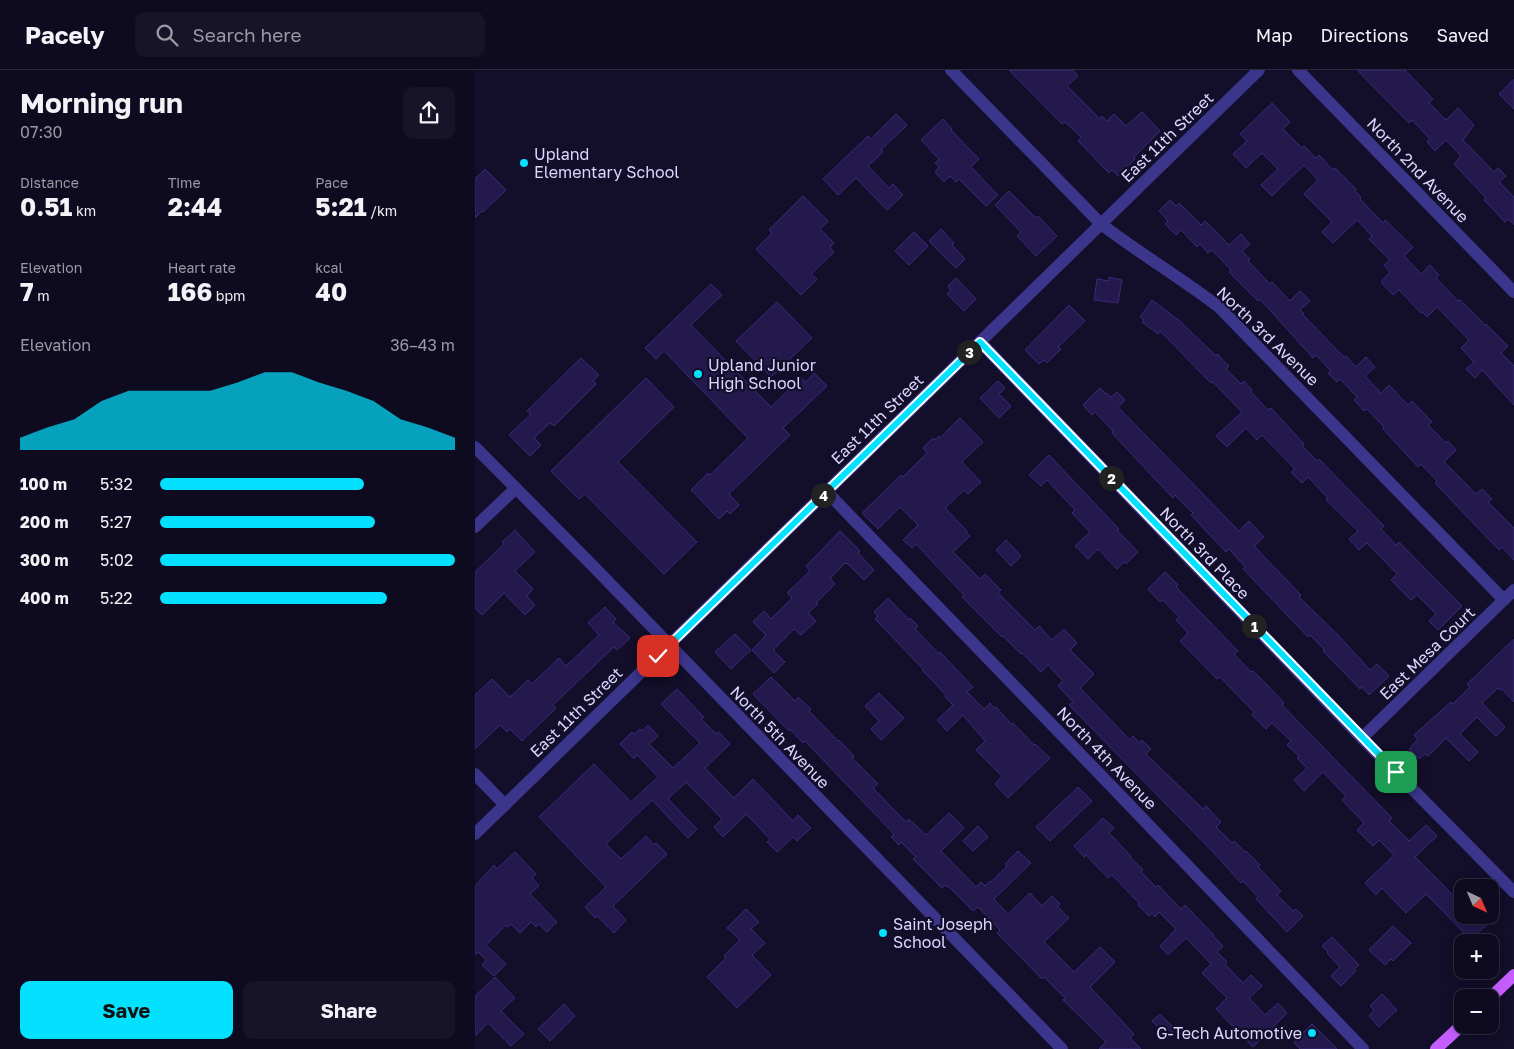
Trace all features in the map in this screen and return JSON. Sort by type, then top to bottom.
[{"type":"main road","points":[[1499,989],[1514,974]]},
{"type":"main road","points":[[1437,1049],[1454,1033]]},
{"type":"street","name":"North 3rd Avenue","points":[[951,70],[1101,224],[1219,307],[1504,600]]},
{"type":"street","name":"East 11th Street","points":[[475,834],[1259,70]]},
{"type":"street","name":"North 2nd Avenue","points":[[1298,70],[1514,292]]},
{"type":"street","name":"North 3rd Place","points":[[980,342],[1362,738],[1514,892]]},
{"type":"street","name":"North 5th Avenue","points":[[475,447],[1062,1049]]},
{"type":"street","points":[[475,527],[516,488]]},
{"type":"street","name":"North 4th Avenue","points":[[827,491],[1363,1049]]},
{"type":"street","name":"East Mesa Court","points":[[1362,738],[1514,590]]},
{"type":"street","points":[[475,774],[505,805]]},
{"type":"building","points":[[1009,70],[1073,70],[1078,76],[1067,86],[1100,119],[1102,116],[1107,121],[1114,114],[1126,126],[1142,112],[1160,131],[1118,176],[1112,170],[1109,173],[1078,141],[1081,137],[1065,122],[1062,124]]},
{"type":"building","points":[[1357,70],[1405,70],[1433,99],[1429,103],[1446,120],[1458,108],[1474,125],[1463,140],[1494,172],[1498,168],[1506,176],[1499,182],[1514,197],[1514,225],[1508,219],[1505,222],[1484,200],[1486,198],[1454,164],[1461,156],[1446,140],[1435,151],[1427,142],[1430,139],[1412,120],[1409,123]]},
{"type":"building","points":[[1514,79],[1514,109],[1499,94]]},
{"type":"building","points":[[1272,103],[1290,122],[1283,129],[1302,148],[1304,146],[1316,158],[1319,155],[1333,170],[1335,168],[1356,189],[1355,191],[1361,197],[1360,199],[1383,223],[1385,220],[1413,247],[1404,256],[1421,274],[1430,265],[1439,275],[1436,278],[1458,301],[1460,300],[1508,346],[1501,353],[1514,366],[1514,405],[1482,370],[1475,378],[1466,369],[1474,362],[1461,348],[1469,340],[1437,307],[1427,317],[1399,290],[1393,295],[1381,282],[1390,272],[1384,265],[1390,260],[1369,239],[1372,236],[1357,220],[1333,243],[1322,232],[1332,222],[1304,194],[1318,180],[1304,165],[1272,196],[1261,185],[1278,169],[1262,153],[1246,168],[1233,154],[1247,141],[1240,134]]},
{"type":"building","points":[[896,114],[907,125],[881,150],[883,152],[868,166],[889,188],[893,184],[903,195],[887,210],[856,178],[838,195],[823,179],[868,136],[871,139]]},
{"type":"building","points":[[943,119],[979,159],[971,167],[998,195],[986,206],[959,179],[956,182],[950,176],[944,182],[935,172],[939,167],[935,163],[939,159],[921,140]]},
{"type":"building","points":[[485,169],[506,190],[475,218],[475,179]]},
{"type":"building","points":[[1009,191],[1036,218],[1038,216],[1057,236],[1036,256],[1017,236],[1021,232],[995,205]]},
{"type":"building","points":[[803,196],[828,221],[820,229],[834,243],[830,247],[834,252],[811,274],[817,279],[801,295],[756,249],[772,233],[769,230]]},
{"type":"building","points":[[1170,200],[1176,206],[1179,203],[1201,225],[1205,221],[1229,245],[1241,234],[1250,244],[1242,251],[1250,259],[1248,261],[1290,301],[1300,291],[1310,301],[1300,310],[1303,315],[1344,357],[1346,356],[1356,367],[1366,357],[1375,367],[1365,376],[1381,393],[1389,385],[1408,405],[1412,401],[1432,422],[1428,425],[1456,450],[1444,462],[1476,494],[1482,489],[1492,499],[1488,502],[1514,528],[1514,560],[1502,547],[1499,550],[1435,483],[1437,481],[1421,464],[1418,467],[1367,409],[1364,411],[1354,400],[1357,397],[1340,379],[1337,382],[1328,373],[1331,371],[1316,355],[1313,358],[1260,299],[1258,301],[1229,272],[1231,270],[1212,250],[1208,253],[1200,244],[1197,247],[1181,230],[1176,235],[1165,224],[1168,221],[1159,211]]},
{"type":"building","points":[[941,229],[965,259],[956,268],[929,241]]},
{"type":"building","points":[[914,232],[928,246],[909,265],[895,251]]},
{"type":"building","points":[[1109,277],[1122,280],[1118,303],[1094,300],[1097,279],[1109,281]]},
{"type":"building","points":[[956,278],[976,299],[964,311],[947,294],[951,290],[948,286]]},
{"type":"building","points":[[711,284],[722,295],[691,325],[771,407],[801,378],[806,382],[814,373],[827,386],[783,428],[790,435],[729,494],[739,505],[730,514],[727,511],[719,519],[691,490],[708,473],[710,475],[748,438],[664,351],[656,359],[645,348]]},
{"type":"building","points":[[1152,300],[1181,322],[1216,356],[1217,354],[1229,366],[1226,369],[1241,384],[1244,381],[1252,390],[1251,392],[1268,410],[1271,408],[1304,444],[1302,446],[1317,461],[1319,459],[1384,526],[1381,529],[1396,545],[1399,542],[1462,606],[1438,630],[1429,621],[1436,614],[1417,595],[1411,600],[1391,580],[1397,574],[1367,543],[1359,550],[1349,539],[1358,531],[1326,500],[1328,498],[1308,477],[1302,483],[1291,472],[1295,469],[1262,435],[1257,440],[1246,428],[1227,447],[1216,436],[1242,412],[1160,331],[1158,334],[1142,322],[1144,320],[1140,317]]},
{"type":"building","points":[[777,302],[812,338],[771,377],[736,341]]},
{"type":"building","points":[[1069,305],[1085,321],[1058,347],[1061,349],[1047,363],[1044,360],[1039,364],[1025,350]]},
{"type":"building","points":[[581,358],[599,375],[593,381],[596,384],[554,426],[550,423],[534,438],[541,445],[530,456],[509,435],[531,414],[527,411]]},
{"type":"building","points":[[646,378],[674,407],[618,462],[697,542],[664,574],[585,494],[579,499],[551,471]]},
{"type":"building","points":[[998,381],[1005,388],[999,394],[1011,406],[999,418],[980,398]]},
{"type":"building","points":[[1100,388],[1111,397],[1117,392],[1125,400],[1118,407],[1239,531],[1249,521],[1264,537],[1254,546],[1301,595],[1299,597],[1370,670],[1377,664],[1389,676],[1369,695],[1362,687],[1360,689],[1310,635],[1308,637],[1243,569],[1245,567],[1229,549],[1226,552],[1191,515],[1193,513],[1175,495],[1173,498],[1112,433],[1113,431],[1095,412],[1092,415],[1083,405]]},
{"type":"building","points":[[960,418],[983,442],[962,462],[981,482],[968,494],[964,490],[945,508],[970,536],[953,552],[980,579],[985,574],[1001,590],[998,593],[1035,630],[1039,626],[1052,640],[1064,629],[1077,643],[1070,650],[1094,674],[1080,688],[1130,740],[1133,736],[1140,743],[1142,740],[1151,749],[1146,754],[1203,809],[1206,806],[1221,822],[1216,827],[1232,843],[1234,841],[1260,865],[1258,867],[1281,891],[1277,895],[1293,911],[1296,909],[1303,916],[1287,932],[1256,899],[1258,897],[1243,881],[1241,883],[1069,705],[1073,702],[1058,686],[1063,681],[1048,665],[1041,672],[962,597],[964,595],[916,544],[912,548],[903,540],[918,525],[900,507],[878,529],[862,513],[927,453],[923,448],[933,438],[935,440],[939,436],[940,438]]},
{"type":"building","points":[[1049,455],[1119,529],[1117,530],[1138,552],[1126,564],[1124,562],[1117,569],[1098,549],[1088,559],[1075,546],[1090,532],[1072,513],[1075,510],[1047,480],[1041,486],[1029,475]]},
{"type":"building","points":[[515,530],[535,552],[515,571],[533,589],[527,596],[535,605],[525,615],[504,593],[482,615],[475,608],[475,572],[504,544],[502,542]]},
{"type":"building","points":[[840,531],[860,551],[858,553],[874,570],[864,580],[845,563],[830,578],[835,584],[808,613],[816,621],[801,635],[794,629],[774,649],[785,662],[774,673],[752,650],[766,635],[753,622],[764,611],[771,619],[792,598],[787,593],[810,571],[806,566]]},
{"type":"building","points":[[1006,540],[1021,556],[1011,566],[996,550]]},
{"type":"building","points":[[1165,572],[1178,585],[1176,587],[1238,651],[1234,654],[1271,689],[1284,703],[1282,705],[1392,818],[1389,821],[1409,841],[1426,825],[1437,836],[1415,857],[1454,894],[1454,923],[1426,894],[1406,913],[1382,888],[1376,895],[1365,883],[1394,855],[1379,840],[1373,846],[1357,830],[1364,823],[1342,800],[1346,796],[1323,772],[1304,791],[1294,780],[1307,768],[1297,758],[1299,756],[1287,745],[1291,741],[1272,723],[1266,729],[1252,715],[1254,712],[1220,677],[1217,679],[1180,641],[1188,633],[1176,620],[1179,617],[1163,600],[1160,602],[1148,589]]},
{"type":"building","points":[[888,598],[909,620],[910,618],[918,626],[915,629],[973,687],[967,692],[984,709],[990,703],[994,708],[996,707],[1011,724],[1013,723],[1034,745],[1050,758],[1008,798],[995,784],[1002,776],[976,750],[985,741],[963,715],[947,731],[937,720],[953,705],[923,669],[875,619],[878,616],[874,612]]},
{"type":"building","points":[[605,607],[616,619],[613,622],[630,638],[617,650],[614,647],[553,705],[556,708],[522,741],[510,729],[507,732],[500,725],[475,749],[475,695],[492,679],[510,697],[528,680],[532,684],[559,658],[566,666],[599,635],[588,623]]},
{"type":"building","points":[[735,634],[751,650],[731,669],[715,652]]},
{"type":"building","points":[[1514,639],[1514,702],[1502,689],[1498,688],[1482,703],[1505,727],[1496,736],[1477,717],[1460,734],[1478,752],[1469,761],[1446,738],[1428,756],[1425,754],[1419,759],[1409,749],[1418,739],[1414,735],[1451,702],[1453,704],[1470,687],[1467,684]]},
{"type":"building","points":[[771,677],[795,701],[798,697],[811,709],[809,711],[839,740],[854,756],[852,758],[878,784],[873,788],[906,822],[909,819],[926,835],[949,813],[964,828],[941,851],[976,887],[981,882],[985,886],[991,882],[1007,866],[1005,864],[1018,851],[1031,863],[994,899],[1008,914],[1030,893],[1042,906],[1052,896],[1060,904],[1057,906],[1069,918],[1044,942],[1074,972],[1100,947],[1115,962],[1090,987],[1134,1034],[1130,1038],[1141,1049],[1099,1049],[1106,1042],[1063,1000],[1065,998],[1044,977],[1042,979],[997,933],[1000,930],[978,907],[973,911],[948,886],[945,885],[942,888],[913,859],[916,857],[901,842],[899,845],[891,837],[894,834],[805,741],[803,743],[790,729],[789,731],[753,694]]},
{"type":"building","points":[[677,689],[704,717],[701,719],[716,734],[719,732],[730,744],[705,768],[734,798],[753,779],[793,821],[798,815],[811,828],[797,841],[793,837],[777,852],[767,842],[770,839],[746,814],[723,837],[714,827],[722,819],[686,782],[668,799],[697,829],[688,838],[652,800],[606,844],[621,859],[646,836],[654,845],[656,843],[667,854],[613,906],[626,920],[614,933],[597,916],[595,918],[585,907],[606,887],[539,817],[594,764],[631,802],[658,777],[637,755],[634,759],[620,744],[632,732],[634,734],[640,729],[642,731],[648,725],[658,736],[649,744],[673,768],[700,743],[661,704]]},
{"type":"building","points":[[879,693],[904,718],[881,740],[871,729],[879,721],[865,706]]},
{"type":"building","points":[[1078,787],[1092,801],[1050,841],[1036,827]]},
{"type":"building","points":[[1103,818],[1114,828],[1109,833],[1143,870],[1141,872],[1156,887],[1158,885],[1181,909],[1185,905],[1214,935],[1223,946],[1217,952],[1227,962],[1225,964],[1243,983],[1251,975],[1262,986],[1249,998],[1265,1015],[1278,1003],[1287,1013],[1253,1047],[1216,1009],[1227,998],[1202,973],[1211,964],[1186,938],[1168,955],[1160,946],[1176,929],[1159,912],[1155,917],[1152,913],[1149,916],[1112,875],[1108,878],[1086,855],[1084,857],[1074,846]]},
{"type":"building","points":[[978,826],[988,837],[973,851],[963,841]]},
{"type":"building","points":[[515,852],[536,874],[532,878],[539,886],[530,894],[557,922],[547,932],[539,924],[536,927],[531,922],[520,933],[511,924],[508,927],[506,925],[486,945],[506,964],[494,976],[482,965],[486,960],[478,952],[475,955],[475,886],[494,865],[497,869]]},
{"type":"building","points":[[746,909],[759,922],[751,929],[765,943],[752,955],[771,975],[737,1008],[707,977],[726,958],[724,956],[740,940],[727,928]]},
{"type":"building","points":[[1455,924],[1488,924],[1477,934],[1465,934]]},
{"type":"building","points":[[1393,926],[1411,943],[1393,961],[1391,959],[1385,965],[1369,950]]},
{"type":"building","points":[[1332,937],[1359,965],[1354,969],[1356,971],[1341,986],[1331,976],[1340,967],[1322,946]]},
{"type":"building","points":[[495,977],[515,998],[501,1011],[524,1034],[511,1046],[488,1023],[475,1036],[475,996]]},
{"type":"building","points":[[1382,994],[1397,1010],[1379,1027],[1369,1016],[1374,1010],[1370,1006]]},
{"type":"building","points":[[564,1004],[575,1016],[550,1041],[538,1029]]},
{"type":"building","points":[[1160,1014],[1175,1029],[1167,1037],[1152,1021]]},
{"type":"building","name":"G-Tech Automotive","points":[[1312,1024],[1337,1049],[1300,1049],[1294,1042]]},
{"type":"place","name":"Upland Elementary School","points":[[524,163]]},
{"type":"place","name":"Upland Junior High School","points":[[698,374]]},
{"type":"place","name":"Saint Joseph School","points":[[883,933]]},
{"type":"place","name":"G-Tech Automotive","points":[[1312,1033]]},
{"type":"route","points":[[658,656],[980,342],[1396,772]]}]
